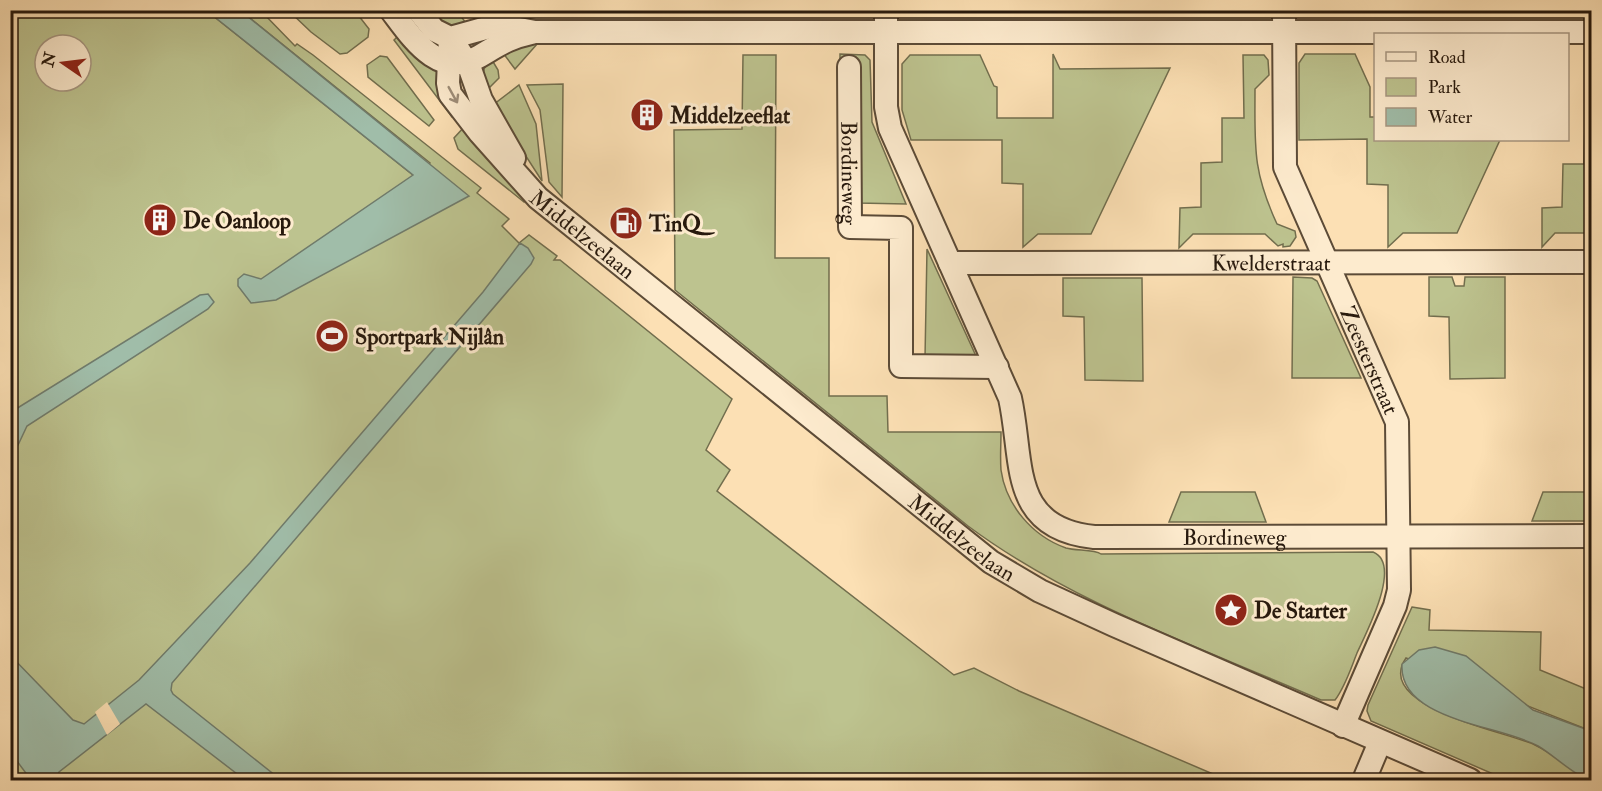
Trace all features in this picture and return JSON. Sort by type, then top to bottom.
[{"type":"street","points":[[391,10],[417,45],[430,56],[458,63],[500,42],[535,32]]},
{"type":"street","points":[[418,10],[434,30],[454,38],[497,25],[535,32],[886,21],[1555,21],[1592,32]]},
{"type":"street","name":"Bordineweg","points":[[886,21],[887,118],[997,367],[1012,407],[1020,474],[1026,495],[1036,511],[1066,531],[1094,537],[1592,536]]},
{"type":"street","name":"Zeesterstraat","points":[[1284,21],[1285,167],[1397,422],[1400,536],[1398,590],[1395,606],[1343,726]]},
{"type":"street","name":"Middelzeelaan","points":[[454,38],[458,63],[450,94],[480,133],[538,198],[991,561],[1040,591],[1470,780]]},
{"type":"street","name":"Bordineweg","points":[[849,67],[850,227],[901,228],[930,217]]},
{"type":"street","name":"Bordineweg","points":[[901,228],[901,366],[997,367]]},
{"type":"street","name":"Kwelderstraat","points":[[950,263],[1592,261]]},
{"type":"street","points":[[1364,780],[1380,742]]},
{"type":"green space","name":"Sportpark Nijlân","points":[[10,11],[207,11],[413,175],[430,163],[241,11],[261,11],[295,46],[297,44],[313,55],[481,188],[477,193],[509,219],[502,226],[519,243],[529,235],[557,256],[554,260],[560,260],[732,399],[706,450],[730,470],[717,491],[954,675],[974,668],[1019,691],[1227,780],[11,780]]},
{"type":"green space","points":[[289,11],[355,11],[369,29],[368,37],[347,53],[340,54],[311,32]]},
{"type":"green space","points":[[457,11],[466,23],[446,24],[430,13]]},
{"type":"green space","points":[[400,34],[423,61],[439,73],[456,114],[452,117],[394,40]]},
{"type":"green space","points":[[538,43],[515,69],[503,53],[518,44]]},
{"type":"green space","points":[[840,54],[865,55],[870,60],[872,122],[906,204],[858,203],[858,61],[840,60]]},
{"type":"green space","points":[[1053,54],[1060,69],[1170,68],[1091,234],[1038,234],[1023,247],[1023,184],[1002,183],[1002,140],[911,140],[902,110],[902,64],[910,55],[980,55],[994,86],[997,87],[997,118],[1053,118]]},
{"type":"green space","points":[[1305,54],[1355,54],[1370,87],[1370,117],[1374,117],[1374,141],[1500,141],[1457,233],[1403,233],[1388,247],[1388,185],[1367,184],[1367,139],[1299,140],[1299,63]]},
{"type":"green space","points":[[743,55],[776,55],[775,258],[829,258],[829,396],[887,396],[888,432],[1001,432],[1001,470],[1008,495],[1032,527],[1042,536],[1066,548],[1101,554],[1373,552],[1381,559],[1384,570],[1380,600],[1348,677],[1335,700],[1321,700],[1139,623],[1094,602],[1008,554],[968,526],[675,290],[674,130],[742,129]]},
{"type":"green space","points":[[1243,55],[1264,55],[1268,60],[1269,75],[1255,89],[1255,127],[1259,173],[1277,224],[1295,231],[1296,237],[1290,246],[1283,247],[1283,244],[1278,246],[1265,234],[1193,234],[1179,248],[1180,208],[1201,207],[1201,163],[1222,162],[1222,118],[1244,118]]},
{"type":"green space","points":[[380,56],[387,57],[434,120],[429,126],[368,77],[367,65]]},
{"type":"green space","points":[[492,60],[498,70],[499,78],[487,90],[484,70]]},
{"type":"green space","points":[[563,84],[562,197],[549,182],[540,110],[527,85]]},
{"type":"green space","points":[[519,85],[536,124],[542,181],[493,105]]},
{"type":"green space","points":[[1585,119],[1591,119],[1591,233],[1555,233],[1542,247],[1542,208],[1562,207],[1563,164],[1584,164]]},
{"type":"green space","points":[[466,125],[525,199],[524,202],[458,149],[454,138]]},
{"type":"green space","points":[[927,249],[976,356],[925,358]]},
{"type":"green space","points":[[1293,277],[1312,278],[1317,281],[1361,378],[1292,378]]},
{"type":"green space","points":[[1429,277],[1452,277],[1455,286],[1464,286],[1465,277],[1505,277],[1505,378],[1450,379],[1449,317],[1429,316]]},
{"type":"green space","points":[[1063,278],[1142,278],[1143,381],[1085,380],[1084,317],[1063,316]]},
{"type":"green space","points":[[1181,492],[1255,492],[1266,522],[1169,522]]},
{"type":"green space","points":[[1543,492],[1591,492],[1591,521],[1532,521]]},
{"type":"green space","points":[[1412,607],[1430,610],[1429,630],[1541,632],[1540,670],[1591,691],[1591,731],[1406,658],[1401,676],[1408,691],[1425,704],[1474,725],[1535,745],[1589,780],[1507,780],[1371,721],[1367,711],[1368,705]]},
{"type":"water","points":[[207,11],[241,11],[469,196],[276,300],[251,303],[238,286],[238,279],[244,274],[261,279],[413,175]]},
{"type":"water","points":[[520,243],[528,248],[534,258],[531,264],[172,683],[173,694],[281,780],[245,780],[146,704],[59,772],[56,780],[31,780],[11,753],[11,656],[73,720],[84,724],[139,680],[250,563],[483,292]]},
{"type":"water","points":[[208,294],[214,302],[208,309],[27,426],[11,460],[11,412],[200,295]]},
{"type":"water","points":[[1435,647],[1466,656],[1533,710],[1591,731],[1591,780],[1571,770],[1538,746],[1455,718],[1416,698],[1405,683],[1402,664],[1419,650]]},
{"type":"pier","points":[[107,702],[120,724],[107,735],[95,712]]},
{"type":"place","name":"Middelzeeflat","points":[[647,115]]},
{"type":"place","name":"De Oanloop","points":[[160,220]]},
{"type":"place","name":"TinQ","points":[[626,223]]},
{"type":"place","name":"Sportpark Nijlân","points":[[332,336]]},
{"type":"place","name":"De Starter","points":[[1231,610]]}]
